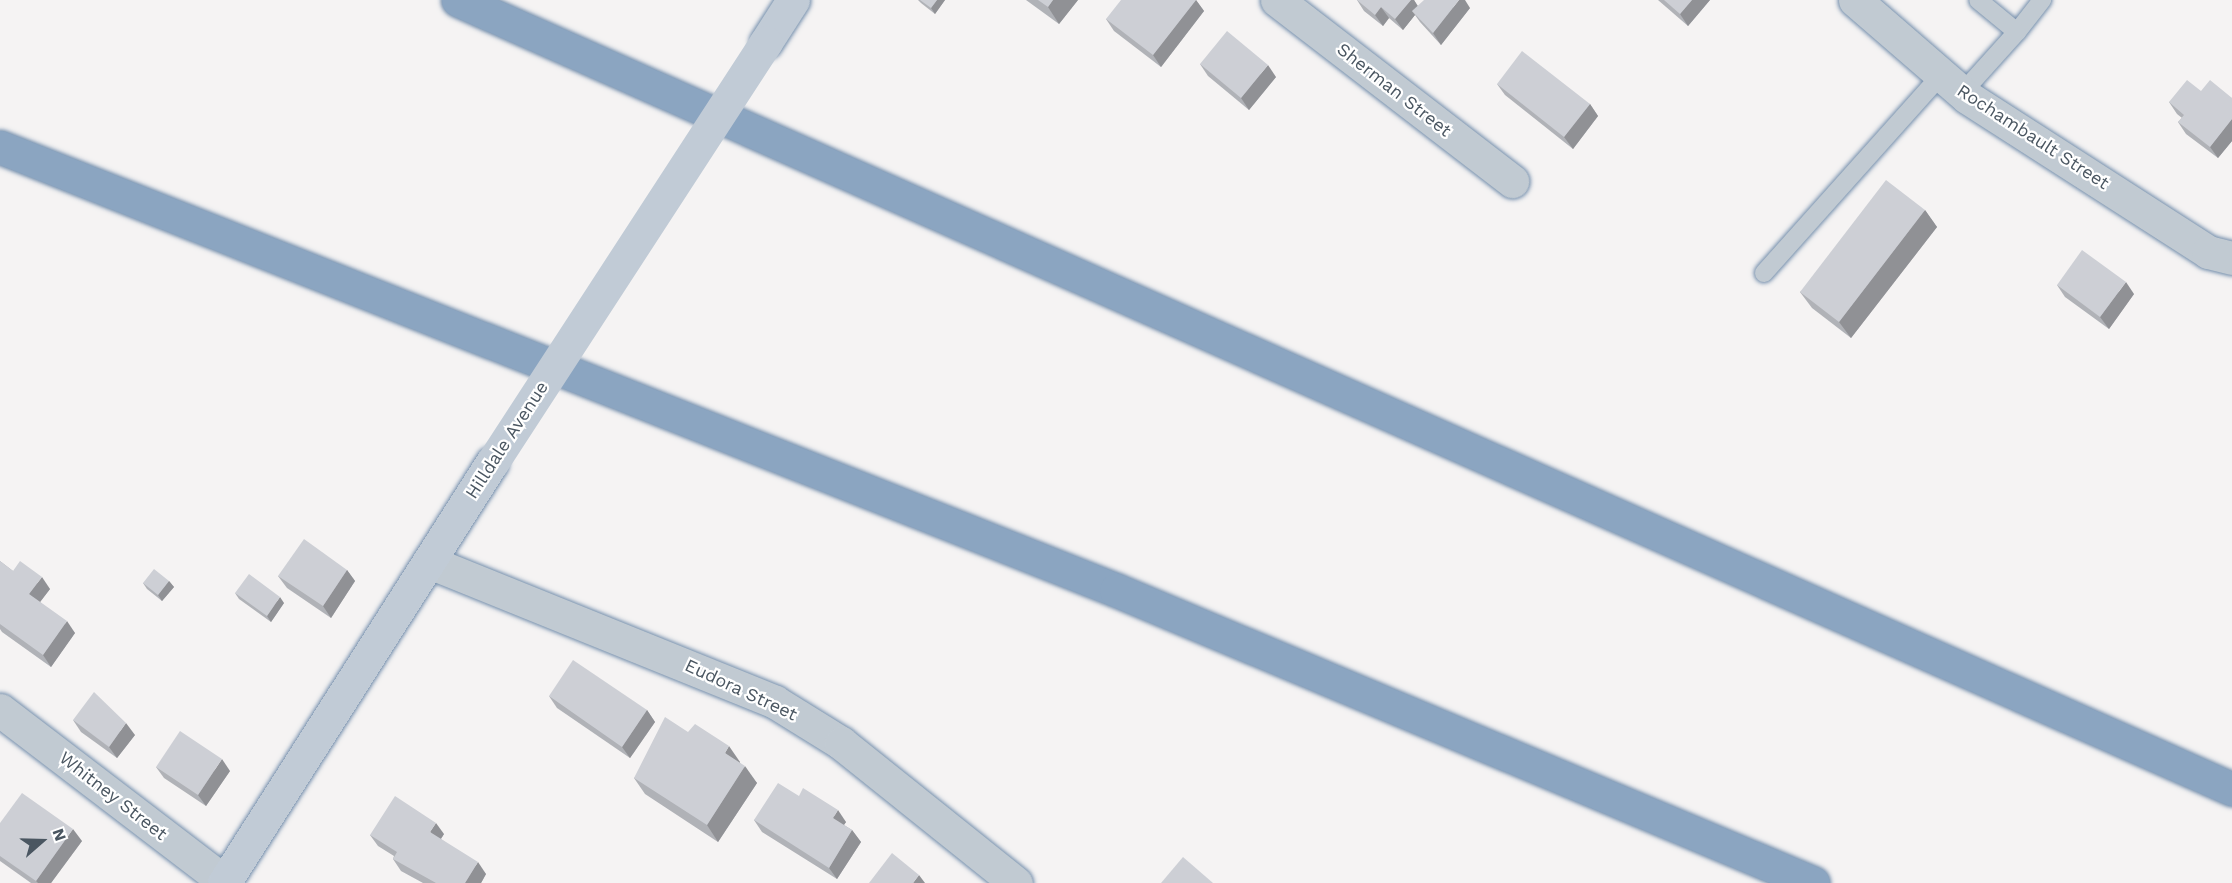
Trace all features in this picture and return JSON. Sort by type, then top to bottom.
[{"type":"highway","points":[[458,0],[2232,789]]},
{"type":"highway","points":[[0,147],[1116,590],[1813,883]]},
{"type":"main road","name":"Hilldale Avenue","points":[[225,883],[492,463],[793,0]]},
{"type":"street","name":"Sherman Street","points":[[1277,0],[1512,181]]},
{"type":"street","name":"Rochambault Street","points":[[1855,0],[1952,84],[2227,258]]},
{"type":"street","name":"Eudora Street","points":[[429,562],[775,702],[842,743],[1016,883]]},
{"type":"street","name":"Whitney Street","points":[[0,710],[225,883]]},
{"type":"lane","points":[[1978,0],[2017,32]]},
{"type":"lane","points":[[1764,273],[1952,84],[2017,32],[2042,0]]},
{"type":"building","points":[[920,0],[937,0],[931,8]]},
{"type":"building","points":[[1038,0],[1053,0],[1048,7]]},
{"type":"building","points":[[1121,0],[1196,0],[1153,55],[1106,19]]},
{"type":"building","points":[[1357,0],[1411,0],[1395,19],[1381,7],[1375,15]]},
{"type":"building","points":[[1424,0],[1459,0],[1433,33],[1412,11]]},
{"type":"building","points":[[1664,0],[1692,0],[1680,14]]},
{"type":"building","points":[[1227,31],[1268,65],[1241,98],[1200,64]]},
{"type":"building","points":[[1522,51],[1590,104],[1564,137],[1497,84]]},
{"type":"building","points":[[2187,80],[2201,91],[2210,80],[2232,98],[2232,119],[2210,147],[2178,122],[2184,115],[2169,102]]},
{"type":"building","points":[[1886,180],[1925,210],[1839,322],[1800,292]]},
{"type":"building","points":[[2082,250],[2126,282],[2100,317],[2057,285]]},
{"type":"building","points":[[304,539],[347,570],[323,606],[278,576]]},
{"type":"building","points":[[0,561],[13,571],[20,561],[42,577],[29,594],[67,621],[43,655],[0,624]]},
{"type":"building","points":[[154,569],[169,581],[158,595],[143,583]]},
{"type":"building","points":[[249,574],[280,597],[267,616],[235,593]]},
{"type":"building","points":[[573,660],[647,710],[622,747],[549,696]]},
{"type":"building","points":[[94,692],[126,723],[109,747],[73,720]]},
{"type":"building","points":[[665,717],[688,732],[695,724],[729,746],[725,753],[745,766],[707,825],[634,778]]},
{"type":"building","points":[[180,731],[222,759],[198,795],[156,767]]},
{"type":"building","points":[[778,783],[799,796],[803,788],[838,810],[833,818],[852,830],[829,868],[754,820]]},
{"type":"building","points":[[22,793],[73,829],[36,881],[0,856],[0,823]]},
{"type":"building","points":[[395,796],[436,823],[430,832],[478,862],[465,883],[436,883],[393,859],[397,852],[370,835]]},
{"type":"building","points":[[892,853],[919,875],[913,883],[869,883]]},
{"type":"building","points":[[1183,857],[1213,883],[1161,883]]}]
